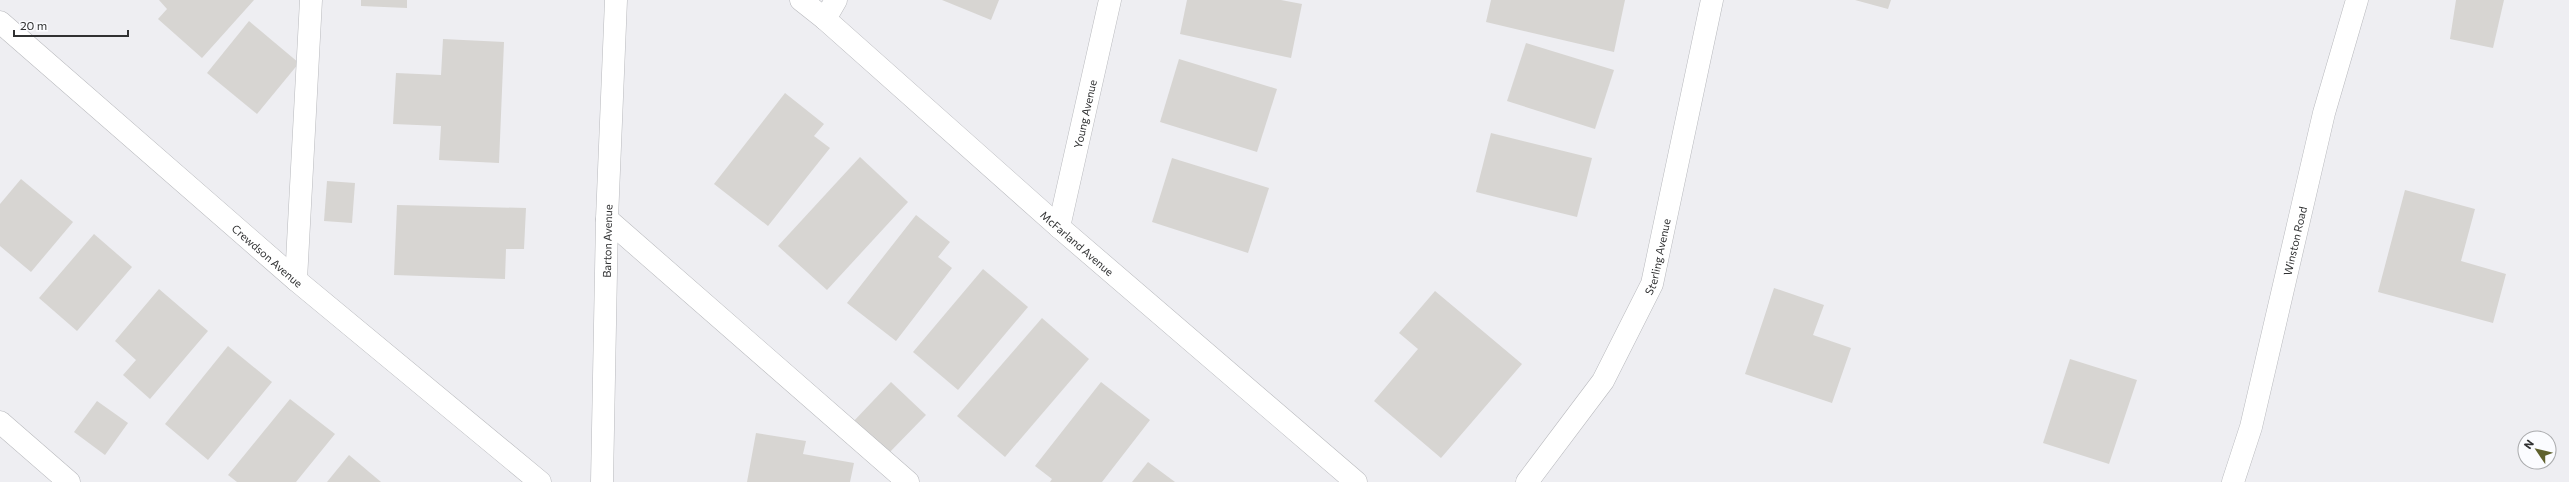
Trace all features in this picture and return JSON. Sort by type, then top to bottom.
[{"type":"street","points":[[296,280],[311,0]]},
{"type":"street","name":"Barton Avenue","points":[[602,482],[607,219],[616,0]]},
{"type":"street","name":"McFarland Avenue","points":[[801,0],[825,19],[1058,227],[1356,482]]},
{"type":"street","points":[[825,19],[836,0]]},
{"type":"street","name":"Young Avenue","points":[[1058,227],[1110,0]]},
{"type":"street","name":"Sterling Avenue","points":[[1527,482],[1603,381],[1652,284],[1712,0]]},
{"type":"street","name":"Winston Road","points":[[2233,482],[2251,427],[2324,113],[2357,0]]},
{"type":"street","name":"Crewdson Avenue","points":[[0,22],[296,280],[540,482]]},
{"type":"street","points":[[607,219],[908,482]]},
{"type":"street","points":[[0,422],[68,482]]},
{"type":"building","points":[[159,0],[254,0],[202,58],[158,19],[167,9]]},
{"type":"building","points":[[361,0],[407,0],[407,8],[361,6]]},
{"type":"building","points":[[942,0],[999,0],[991,20]]},
{"type":"building","points":[[1187,0],[1281,0],[1302,4],[1291,58],[1180,34]]},
{"type":"building","points":[[1491,0],[1625,0],[1614,52],[1486,22]]},
{"type":"building","points":[[1855,0],[1891,0],[1888,9]]},
{"type":"building","points":[[2456,0],[2504,0],[2493,48],[2450,39]]},
{"type":"building","points":[[249,21],[299,63],[257,114],[207,73]]},
{"type":"building","points":[[443,39],[504,42],[499,163],[439,160],[441,126],[393,124],[396,73],[441,75]]},
{"type":"building","points":[[1526,43],[1614,70],[1595,129],[1507,101]]},
{"type":"building","points":[[1179,59],[1277,89],[1257,152],[1160,122]]},
{"type":"building","points":[[785,93],[824,124],[814,136],[830,148],[768,226],[714,184]]},
{"type":"building","points":[[1491,133],[1592,158],[1577,217],[1476,192]]},
{"type":"building","points":[[860,157],[908,202],[827,290],[778,246]]},
{"type":"building","points":[[1172,158],[1269,188],[1248,253],[1152,222]]},
{"type":"building","points":[[21,179],[73,222],[31,272],[0,246],[0,204]]},
{"type":"building","points":[[327,181],[355,183],[352,223],[324,221]]},
{"type":"building","points":[[2405,190],[2475,209],[2461,261],[2506,274],[2493,323],[2378,292]]},
{"type":"building","points":[[397,205],[526,208],[524,249],[506,249],[505,279],[394,275]]},
{"type":"building","points":[[916,215],[950,242],[938,257],[952,268],[896,341],[847,303]]},
{"type":"building","points":[[94,234],[132,267],[77,331],[39,298]]},
{"type":"building","points":[[983,269],[1028,307],[958,390],[913,352]]},
{"type":"building","points":[[1774,288],[1824,305],[1813,335],[1851,348],[1832,403],[1745,374]]},
{"type":"building","points":[[159,289],[208,331],[150,399],[123,375],[136,360],[115,341]]},
{"type":"building","points":[[1435,291],[1522,364],[1441,458],[1374,401],[1418,349],[1399,333]]},
{"type":"building","points":[[1042,318],[1089,359],[1005,457],[957,416]]},
{"type":"building","points":[[228,346],[272,382],[208,460],[165,424]]},
{"type":"building","points":[[2070,359],[2137,380],[2109,464],[2043,443]]},
{"type":"building","points":[[891,382],[926,415],[886,456],[852,423]]},
{"type":"building","points":[[1101,382],[1150,420],[1102,482],[1050,482],[1052,479],[1035,466]]},
{"type":"building","points":[[290,399],[335,434],[296,482],[237,482],[228,475]]},
{"type":"building","points":[[97,401],[128,423],[105,455],[74,432]]},
{"type":"building","points":[[756,433],[806,441],[803,454],[854,463],[850,482],[747,482]]},
{"type":"building","points":[[349,455],[381,482],[327,482]]},
{"type":"building","points":[[1148,462],[1175,482],[1132,482]]}]
